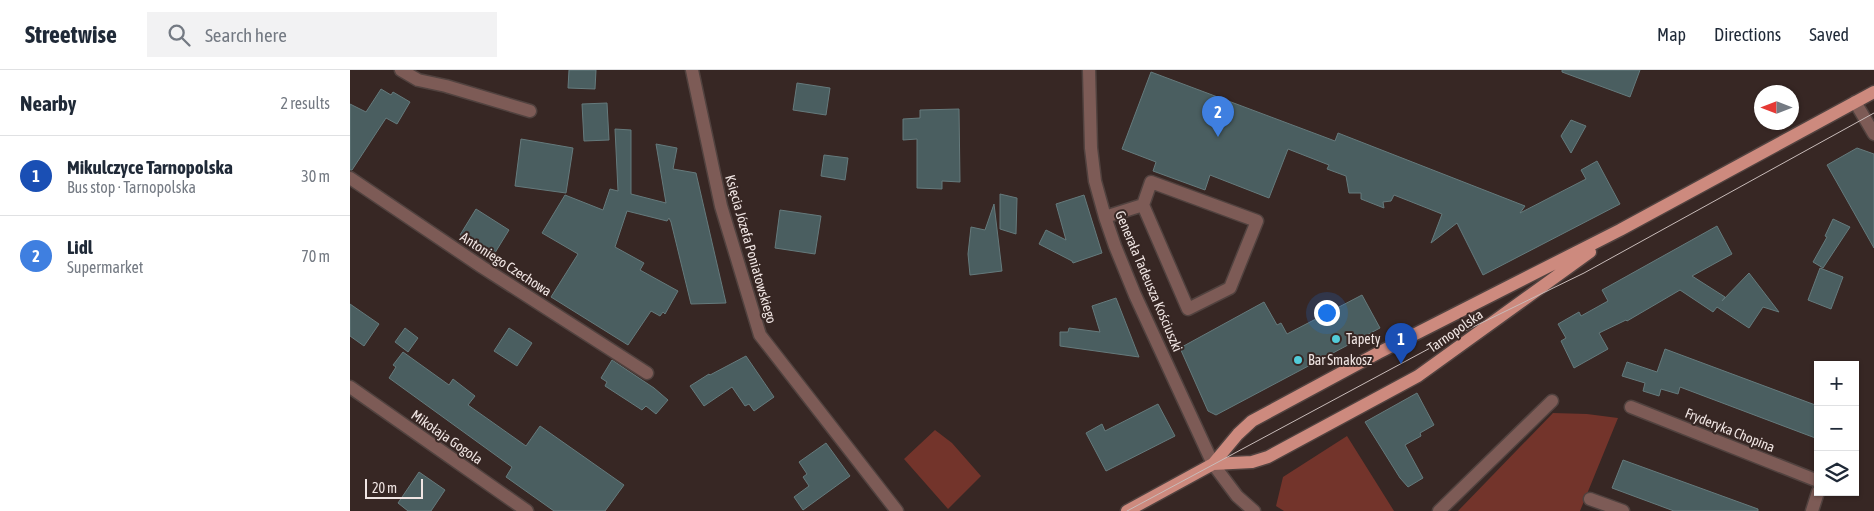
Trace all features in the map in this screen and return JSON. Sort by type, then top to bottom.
[{"type":"main road","name":"Tarnopolska","points":[[1127,511],[1213,464],[1238,434],[1252,421],[1387,349],[1620,230],[1874,92]]},
{"type":"main road","name":"Tarnopolska","points":[[1213,464],[1252,462],[1268,457],[1418,376],[1620,230]]},
{"type":"street","points":[[401,70],[418,80],[446,86],[530,111]]},
{"type":"street","name":"Księcia Józefa Poniatowskiego","points":[[692,70],[721,206],[760,335],[897,511]]},
{"type":"street","name":"Generała Tadeusza Kościuszki","points":[[1089,70],[1091,148],[1095,181],[1105,217],[1135,295],[1213,464]]},
{"type":"street","points":[[1856,102],[1874,134]]},
{"type":"street","name":"Antoniego Czechowa","points":[[350,178],[482,267],[648,373]]},
{"type":"street","points":[[1151,182],[1257,221],[1230,288],[1188,309],[1143,205],[1151,182]]},
{"type":"street","points":[[1105,217],[1143,205]]},
{"type":"street","name":"Mikołaja Gogola","points":[[350,387],[526,511]]},
{"type":"street","points":[[1439,511],[1552,401]]},
{"type":"street","name":"Fryderyka Chopina","points":[[1631,407],[1814,479]]},
{"type":"street","points":[[1213,464],[1237,496],[1254,511]]},
{"type":"street","points":[[1812,511],[1817,496]]},
{"type":"street","points":[[1590,499],[1623,511]]},
{"type":"shaded area","points":[[1553,413],[1587,414],[1618,418],[1580,511],[1458,511]]},
{"type":"shaded area","points":[[935,430],[952,443],[981,476],[948,509],[904,459]]},
{"type":"shaded area","points":[[1347,436],[1394,511],[1284,511],[1276,506],[1283,477]]},
{"type":"building","points":[[569,70],[596,70],[595,89],[568,88]]},
{"type":"building","points":[[1562,70],[1640,70],[1630,97],[1562,72]]},
{"type":"building","points":[[1151,72],[1335,141],[1338,133],[1525,206],[1520,213],[1586,179],[1581,170],[1597,161],[1620,204],[1483,275],[1457,223],[1431,243],[1442,214],[1394,195],[1391,201],[1383,202],[1384,208],[1361,199],[1361,193],[1349,193],[1346,176],[1327,169],[1329,165],[1288,149],[1269,198],[1210,175],[1205,190],[1153,171],[1156,162],[1122,149]]},
{"type":"building","points":[[797,83],[830,88],[826,115],[793,110]]},
{"type":"building","points":[[381,89],[391,95],[393,92],[410,102],[397,124],[386,118],[352,170],[350,170],[350,104],[366,112]]},
{"type":"building","points":[[607,103],[609,140],[584,141],[582,104]]},
{"type":"building","points":[[959,109],[960,182],[942,181],[942,189],[917,188],[917,139],[903,140],[903,119],[920,118],[920,110]]},
{"type":"building","points":[[1571,120],[1586,126],[1571,153],[1561,136]]},
{"type":"building","points":[[615,129],[631,130],[631,194],[666,203],[656,144],[677,148],[673,169],[696,173],[726,303],[691,304],[669,218],[667,221],[627,211],[615,247],[644,263],[640,270],[678,291],[665,314],[663,312],[660,316],[651,311],[628,345],[551,297],[578,254],[542,233],[565,195],[603,210],[610,189],[618,191]]},
{"type":"building","points":[[521,139],[573,148],[566,193],[515,186]]},
{"type":"building","points":[[1857,148],[1874,154],[1874,248],[1827,165]]},
{"type":"building","points":[[824,155],[848,158],[845,180],[821,176]]},
{"type":"building","points":[[1000,194],[1017,198],[1016,234],[1000,229]]},
{"type":"building","points":[[1084,195],[1102,253],[1073,263],[1039,244],[1046,230],[1066,240],[1056,204]]},
{"type":"building","points":[[994,204],[1002,271],[970,275],[968,254],[971,227],[985,230]]},
{"type":"building","points":[[476,209],[509,230],[493,256],[460,235]]},
{"type":"building","points":[[780,210],[821,216],[815,254],[775,248]]},
{"type":"building","points":[[1833,219],[1850,227],[1823,268],[1813,262],[1827,237],[1825,236]]},
{"type":"building","points":[[1717,226],[1732,254],[1692,276],[1725,297],[1722,301],[1749,273],[1779,312],[1763,307],[1749,328],[1717,307],[1713,312],[1680,290],[1627,321],[1599,333],[1608,349],[1574,368],[1561,341],[1566,338],[1558,324],[1579,312],[1581,316],[1608,301],[1602,290]]},
{"type":"building","points":[[1820,268],[1843,277],[1831,309],[1808,300]]},
{"type":"building","points":[[1362,295],[1380,328],[1216,415],[1208,411],[1180,348],[1264,302],[1277,325],[1281,323],[1287,334]]},
{"type":"building","points":[[1116,298],[1139,357],[1060,346],[1060,332],[1068,332],[1069,328],[1100,332],[1092,306]]},
{"type":"building","points":[[350,304],[379,324],[364,346],[350,336]]},
{"type":"building","points":[[405,328],[418,338],[408,352],[395,342]]},
{"type":"building","points":[[509,328],[532,343],[517,366],[494,351]]},
{"type":"building","points":[[1665,349],[1814,405],[1814,437],[1680,387],[1678,394],[1661,389],[1659,396],[1643,391],[1645,383],[1622,376],[1627,362],[1657,372]]},
{"type":"building","points":[[403,352],[449,385],[453,379],[475,396],[468,405],[526,446],[540,426],[624,485],[605,511],[554,511],[506,477],[512,467],[389,378],[396,367],[393,365]]},
{"type":"building","points":[[746,356],[774,397],[754,411],[749,404],[745,406],[732,387],[704,406],[690,386],[709,374]]},
{"type":"building","points":[[612,360],[654,388],[668,400],[656,414],[646,406],[642,410],[605,386],[607,382],[601,378]]},
{"type":"building","points":[[1417,393],[1434,425],[1420,433],[1421,436],[1405,445],[1423,478],[1408,487],[1400,478],[1365,422]]},
{"type":"building","points":[[1158,404],[1175,436],[1106,471],[1086,433],[1102,424],[1105,431]]},
{"type":"building","points":[[826,443],[850,476],[803,510],[794,497],[809,486],[803,477],[807,474],[799,462]]},
{"type":"building","points":[[1623,460],[1758,509],[1758,511],[1674,511],[1612,488]]},
{"type":"building","points":[[419,472],[445,490],[431,511],[408,511],[398,503]]},
{"type":"tram line","points":[[1127,511],[1432,347],[1584,273],[1874,113]]},
{"type":"place","name":"Lidl","points":[[1218,137]]},
{"type":"place","name":"Tapety","points":[[1336,339]]},
{"type":"place","name":"Bar Smakosz","points":[[1298,360]]},
{"type":"place","name":"Mikulczyce Tarnopolska","points":[[1401,364]]}]
